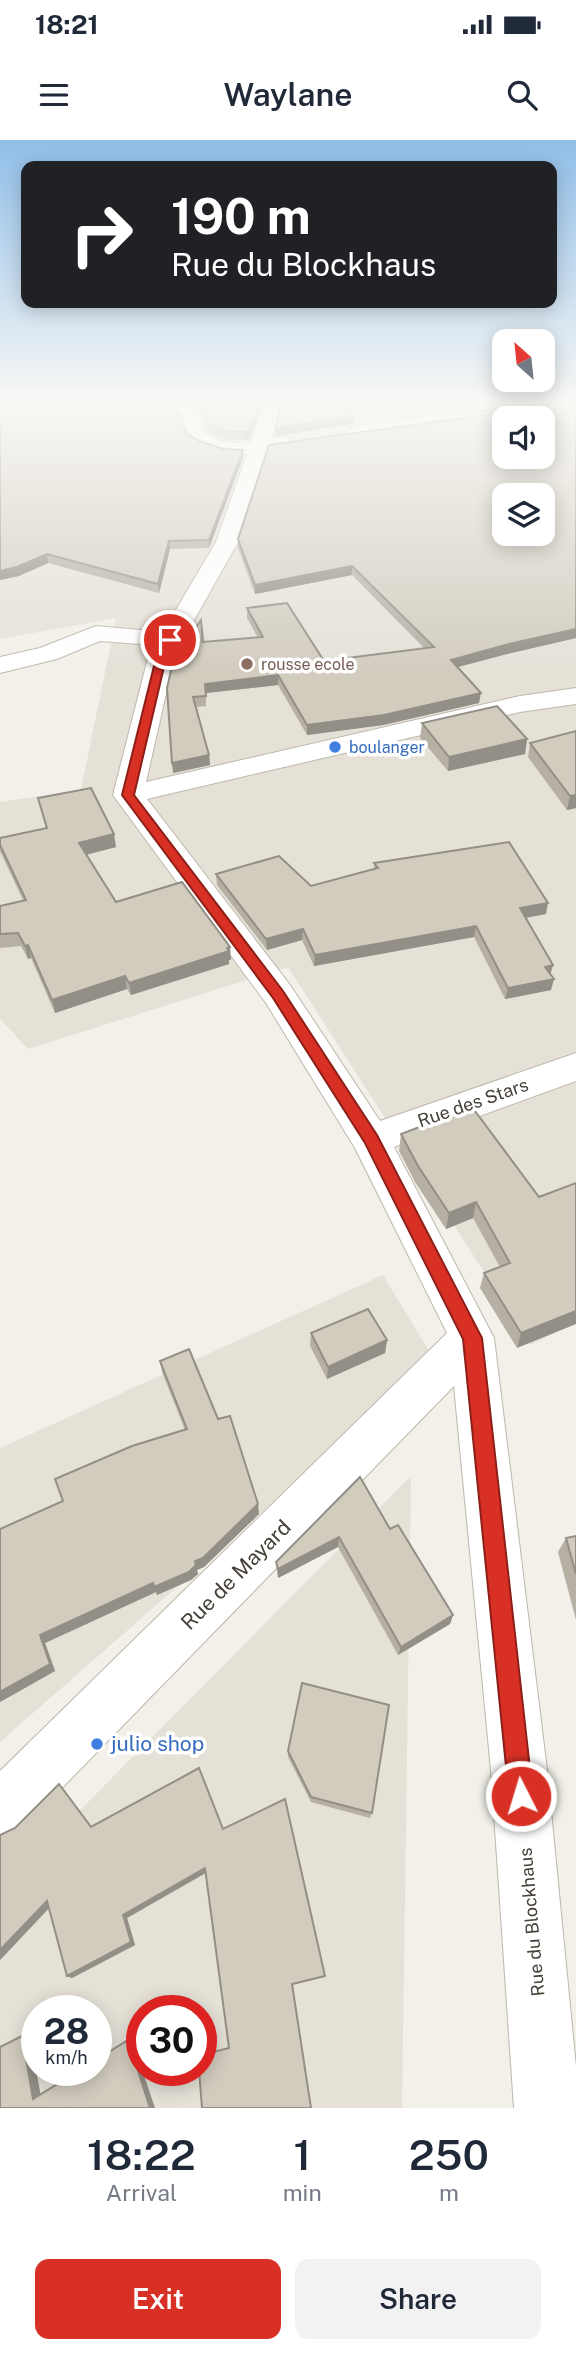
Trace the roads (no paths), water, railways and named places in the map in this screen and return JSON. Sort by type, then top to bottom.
[{"type":"street","points":[[254,492],[162,654],[128,795],[520,704],[576,696]]},
{"type":"street","points":[[0,665],[48,654],[96,634],[125,634],[170,640]]},
{"type":"street","name":"Rue du Blockhaus","points":[[128,795],[278,994],[371,1140],[472,1338],[519,1770],[547,2108]]},
{"type":"street","name":"Rue des Stars","points":[[371,1140],[576,1067]]},
{"type":"street","name":"Rue de Mayard","points":[[0,1811],[472,1338]]},
{"type":"place","name":"rousse ecole","points":[[247,664]]},
{"type":"place","name":"boulanger","points":[[335,747]]},
{"type":"place","name":"julio shop","points":[[97,1744]]}]
